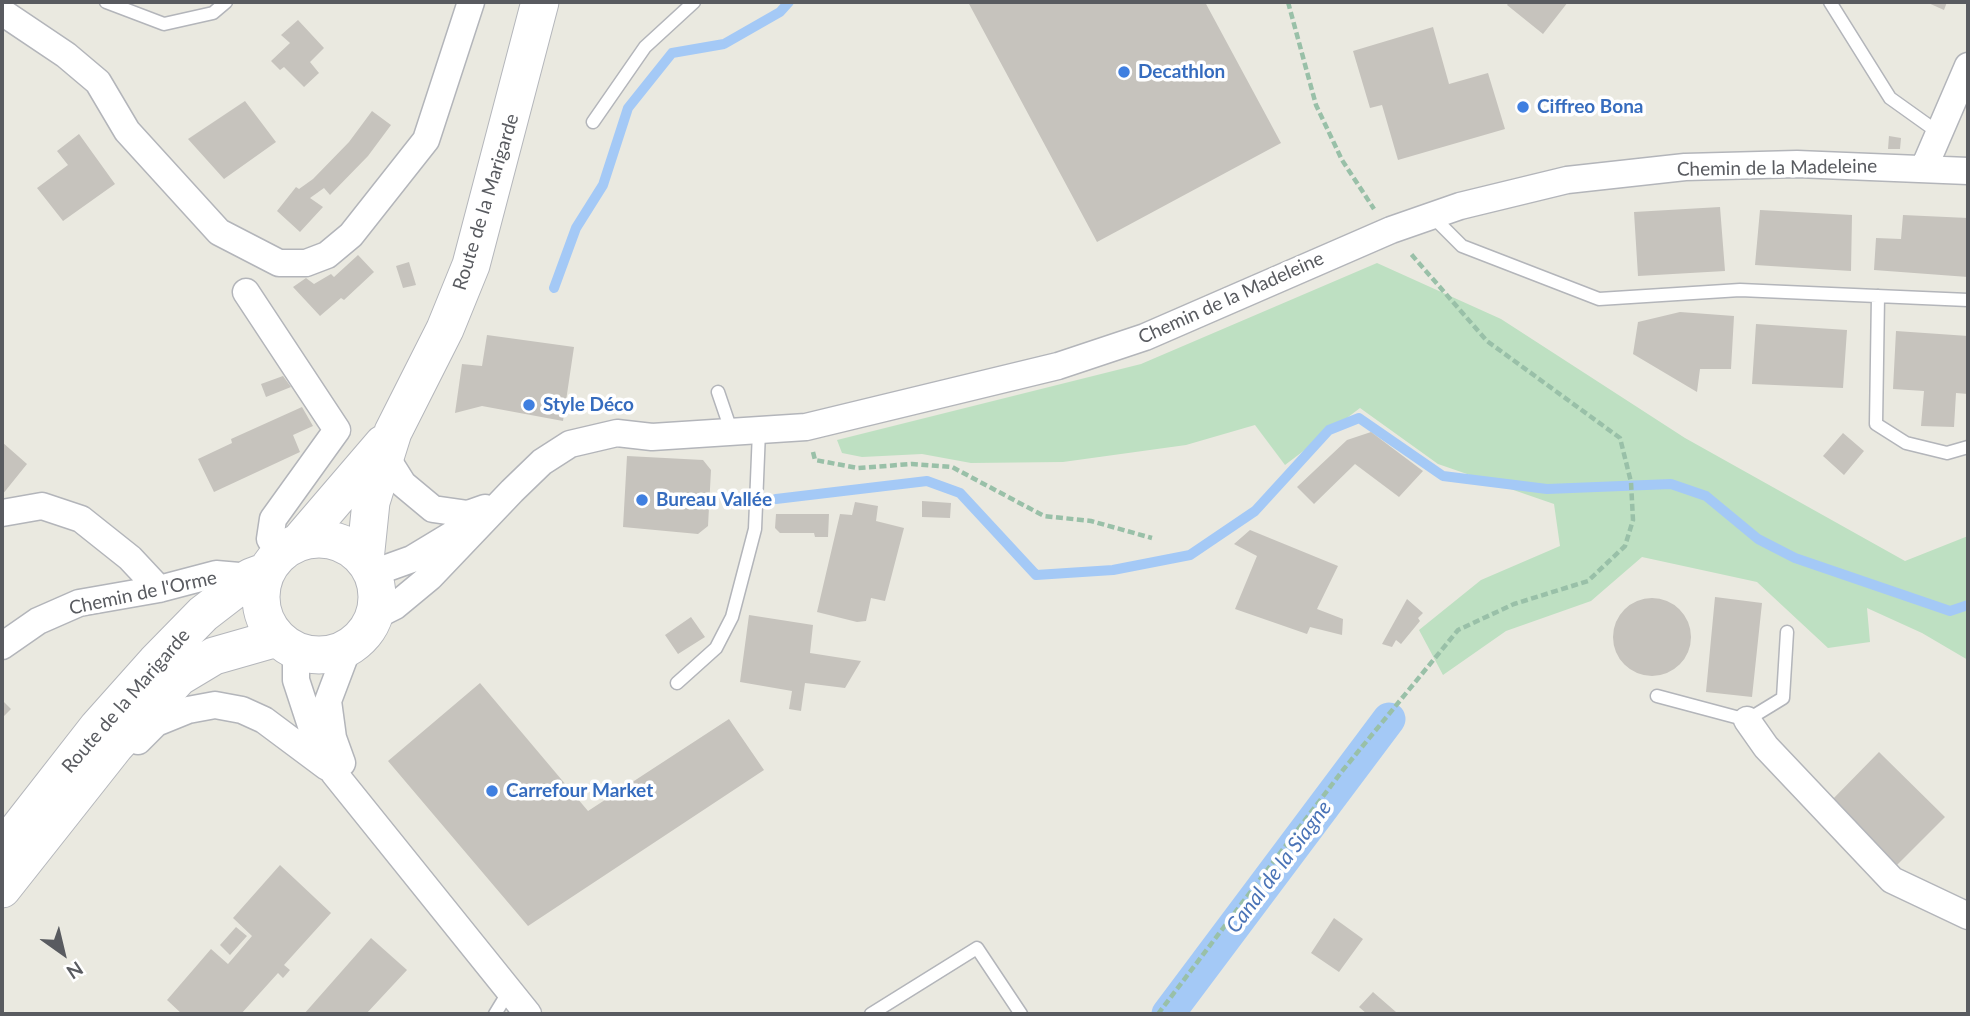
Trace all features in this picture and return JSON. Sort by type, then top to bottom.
[{"type":"main road","name":"Route de la Marigarde","points":[[369,567],[371,502],[389,445],[445,329],[471,265],[488,212],[540,2]]},
{"type":"main road","name":"Route de la Marigarde","points":[[2,850],[98,727],[156,662],[203,614],[274,561],[389,445]]},
{"type":"main road","points":[[317,539],[335,541],[352,548],[369,567],[377,587],[375,616],[365,635],[348,648],[331,655],[313,656],[287,645],[268,626],[261,599],[274,561],[317,539]]},
{"type":"main road","name":"Route de la Marigarde","points":[[2,889],[115,746],[179,677],[214,656],[287,645]]},
{"type":"street","points":[[2,12],[66,55],[97,82],[127,131],[219,232],[279,263],[306,263],[327,255],[351,235],[426,140],[471,2]]},
{"type":"street","points":[[1924,168],[1968,66]]},
{"type":"street","name":"Chemin de la Madeleine","points":[[512,491],[542,462],[570,444],[617,433],[652,437],[806,428],[1058,366],[1133,342],[1391,230],[1432,216],[1567,180],[1685,167],[1797,164],[1968,171]]},
{"type":"street","points":[[246,292],[337,430],[273,519],[270,539],[274,561]]},
{"type":"street","points":[[389,445],[403,484],[433,509],[468,514],[490,507]]},
{"type":"street","points":[[369,567],[412,559],[445,541],[512,491]]},
{"type":"street","points":[[375,616],[395,606],[430,577],[512,491]]},
{"type":"street","points":[[2,513],[42,506],[81,519],[130,558],[159,589]]},
{"type":"street","name":"Chemin de l'Orme","points":[[2,646],[38,621],[79,603],[159,589],[274,561]]},
{"type":"street","points":[[287,645],[316,741],[334,773],[528,1014]]},
{"type":"street","points":[[348,648],[328,701],[333,738],[355,798]]},
{"type":"street","points":[[51,830],[156,723],[188,710],[215,705],[242,710],[264,720],[334,773]]},
{"type":"street","points":[[1747,720],[1766,747],[1892,880],[1968,916]]},
{"type":"lane","points":[[106,2],[164,24],[213,13],[226,2]]},
{"type":"lane","points":[[593,122],[645,47],[694,2]]},
{"type":"lane","points":[[1830,2],[1890,98],[1939,133]]},
{"type":"lane","points":[[1432,216],[1462,246],[1599,299],[1740,290],[1968,300]]},
{"type":"lane","points":[[1878,296],[1876,424],[1906,443],[1947,453],[1968,447]]},
{"type":"lane","points":[[718,392],[732,433]]},
{"type":"lane","points":[[677,683],[716,648],[732,617],[755,529],[759,431]]},
{"type":"lane","points":[[1657,696],[1747,720],[1783,698],[1787,632]]},
{"type":"lane","points":[[871,1014],[977,948],[1021,1014]]},
{"type":"lane","points":[[495,1014],[509,991]]},
{"type":"path","points":[[1158,1014],[1343,770],[1458,630],[1514,604],[1588,581],[1625,546],[1633,520],[1628,461],[1620,438],[1614,431],[1487,341],[1391,230],[1342,160],[1316,105],[1298,50],[1288,2]]},
{"type":"path","points":[[806,428],[815,460],[858,468],[912,464],[952,467],[1044,516],[1091,521],[1152,538]]},
{"type":"green space","points":[[1377,263],[1501,319],[1685,438],[1905,561],[1968,536],[1968,660],[1922,633],[1867,608],[1870,642],[1828,648],[1757,582],[1642,557],[1591,601],[1506,631],[1443,675],[1419,630],[1481,580],[1560,546],[1554,504],[1438,464],[1360,408],[1285,465],[1255,425],[1186,445],[1063,462],[971,463],[922,454],[862,457],[842,453],[837,440],[1141,364]]},
{"type":"building","name":"Decathlon","points":[[968,2],[1205,2],[1281,143],[1097,242]]},
{"type":"building","points":[[1509,2],[1568,2],[1543,34],[1507,5]]},
{"type":"building","points":[[1926,2],[1947,2],[1944,10]]},
{"type":"building","points":[[298,20],[324,48],[310,62],[319,73],[304,87],[284,67],[280,70],[271,61],[290,43],[281,35]]},
{"type":"building","points":[[1433,27],[1449,84],[1488,73],[1505,129],[1398,160],[1382,105],[1370,108],[1353,51]]},
{"type":"building","points":[[245,101],[276,142],[224,179],[188,139]]},
{"type":"building","points":[[372,111],[391,125],[368,156],[330,195],[324,188],[310,198],[323,207],[300,232],[277,211],[296,187],[299,189],[313,179],[349,142]]},
{"type":"building","points":[[79,134],[115,184],[63,221],[37,188],[68,165],[57,151]]},
{"type":"building","points":[[1889,136],[1901,138],[1900,149],[1888,149]]},
{"type":"building","points":[[1720,207],[1725,271],[1638,276],[1634,212]]},
{"type":"building","points":[[1760,210],[1852,215],[1851,271],[1755,265]]},
{"type":"building","points":[[1903,215],[1968,218],[1968,277],[1874,270],[1876,238],[1901,239]]},
{"type":"building","points":[[358,255],[374,272],[344,300],[341,298],[320,316],[293,287],[306,278],[314,284],[331,274],[334,277]]},
{"type":"building","points":[[409,262],[416,285],[403,288],[396,266]]},
{"type":"building","points":[[1680,312],[1734,316],[1731,369],[1700,369],[1697,392],[1633,354],[1638,322]]},
{"type":"building","points":[[1756,324],[1847,330],[1843,388],[1752,384]]},
{"type":"building","points":[[1896,331],[1968,336],[1968,394],[1956,393],[1954,427],[1921,426],[1924,391],[1893,389]]},
{"type":"building","points":[[487,335],[574,347],[563,421],[482,406],[455,413],[462,364],[482,366]]},
{"type":"building","points":[[283,376],[291,387],[266,397],[261,384]]},
{"type":"building","points":[[302,407],[313,426],[293,435],[300,452],[214,492],[198,459],[232,443],[231,439]]},
{"type":"building","points":[[1371,432],[1423,471],[1399,497],[1355,464],[1314,504],[1297,487],[1347,440]]},
{"type":"building","points":[[1843,433],[1864,451],[1844,475],[1823,456]]},
{"type":"building","points":[[2,442],[27,464],[2,495]]},
{"type":"building","points":[[627,456],[703,460],[711,470],[708,526],[698,534],[623,527]]},
{"type":"building","points":[[922,501],[951,503],[950,518],[922,517]]},
{"type":"building","points":[[855,502],[878,506],[876,521],[904,528],[885,601],[871,598],[866,621],[857,622],[817,612],[840,514],[852,515]]},
{"type":"building","points":[[776,514],[829,514],[828,537],[815,537],[814,533],[780,533],[775,528]]},
{"type":"building","points":[[1250,530],[1338,566],[1317,609],[1343,619],[1342,635],[1310,627],[1307,634],[1235,609],[1257,556],[1234,544]]},
{"type":"building","points":[[1715,597],[1762,603],[1752,697],[1706,692]]},
{"type":"building","points":[[1644,598],[1660,598],[1674,604],[1685,615],[1691,629],[1691,645],[1685,659],[1674,670],[1660,676],[1644,676],[1630,670],[1619,659],[1613,645],[1613,629],[1619,615],[1630,604]]},
{"type":"building","points":[[1407,599],[1423,613],[1418,618],[1420,621],[1401,644],[1396,640],[1392,647],[1382,644]]},
{"type":"building","points":[[749,615],[813,625],[810,653],[861,661],[845,688],[805,683],[801,711],[789,709],[792,691],[740,682]]},
{"type":"building","points":[[691,617],[705,637],[678,654],[665,635]]},
{"type":"building","name":"Carrefour Market","points":[[480,683],[588,811],[729,719],[764,770],[528,926],[388,761]]},
{"type":"building","points":[[2,700],[11,709],[2,718]]},
{"type":"building","points":[[1879,752],[1945,817],[1894,868],[1830,802]]},
{"type":"building","points":[[280,865],[331,913],[284,965],[290,970],[283,978],[278,973],[241,1014],[182,1014],[167,1000],[211,949],[228,964],[252,936],[233,918]]},
{"type":"building","points":[[1334,918],[1363,939],[1339,972],[1311,953]]},
{"type":"building","points":[[236,927],[247,936],[230,955],[220,945]]},
{"type":"building","points":[[371,938],[407,970],[366,1014],[304,1014]]},
{"type":"building","points":[[1373,992],[1396,1012],[1367,1014],[1359,1007]]},
{"type":"waterway","points":[[554,288],[576,228],[603,185],[628,108],[672,53],[724,44],[780,12],[789,2]]},
{"type":"waterway","points":[[776,499],[927,481],[960,493],[1036,575],[1113,570],[1190,555],[1255,511],[1329,430],[1359,418],[1443,476],[1547,489],[1671,484],[1706,496],[1758,539],[1795,558],[1950,611],[1968,605]]},
{"type":"waterway","name":"Canal de la Siagne","points":[[1168,1014],[1389,719]]},
{"type":"place","name":"Decathlon","points":[[1124,72]]},
{"type":"place","name":"Ciffreo Bona","points":[[1523,107]]},
{"type":"place","name":"Style Déco","points":[[529,405]]},
{"type":"place","name":"Bureau Vallée","points":[[642,500]]},
{"type":"place","name":"Carrefour Market","points":[[492,791]]}]
